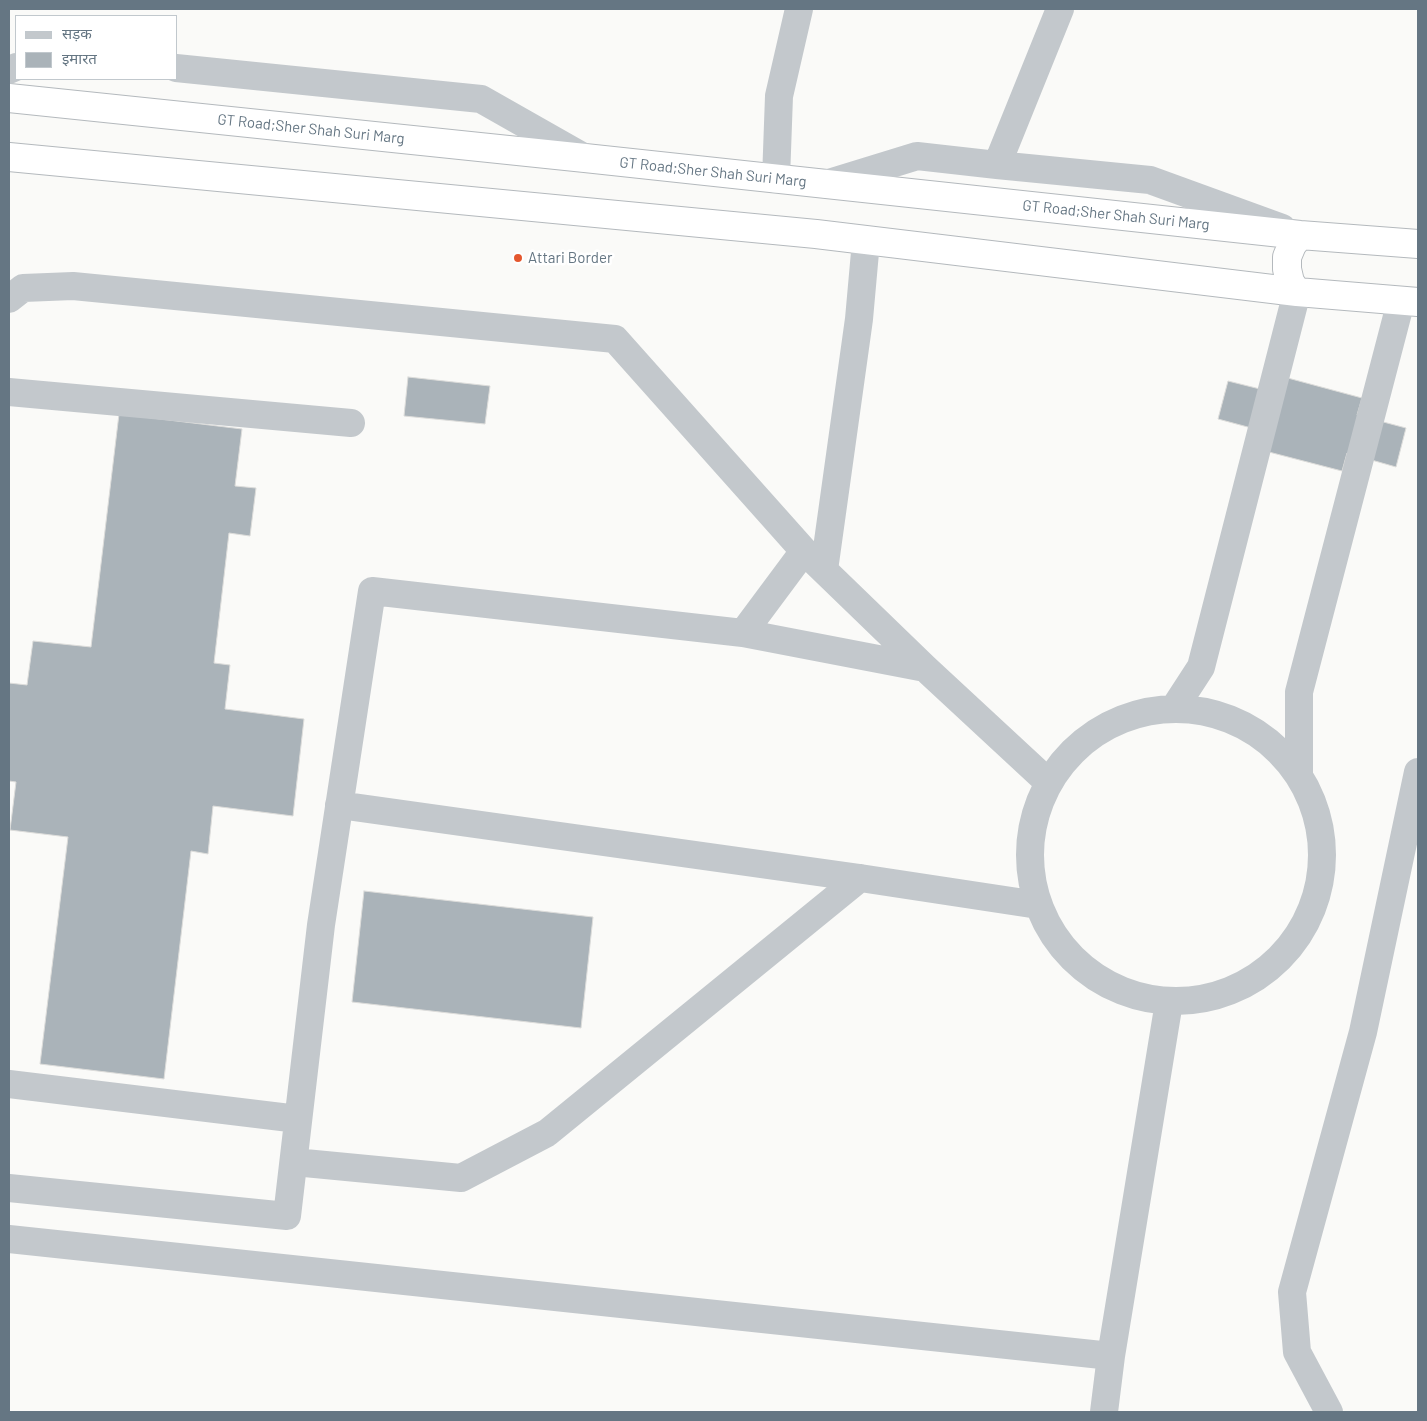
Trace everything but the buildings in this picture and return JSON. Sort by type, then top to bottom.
[{"type":"highway","name":"GT Road;Sher Shah Suri Marg","points":[[9,98],[1300,235],[1418,244]]},
{"type":"highway","points":[[13,160],[806,233],[1298,292],[1410,302]]},
{"type":"highway","points":[[1298,292],[1290,282],[1287,257],[1292,245],[1300,235]]},
{"type":"street","points":[[776,179],[779,96],[799,9]]},
{"type":"street","points":[[997,166],[1060,9]]},
{"type":"street","points":[[178,68],[481,99],[585,158]]},
{"type":"street","points":[[826,184],[917,156],[997,166],[1150,180],[1300,235]]},
{"type":"street","points":[[824,570],[859,319],[866,241]]},
{"type":"street","points":[[9,299],[24,288],[73,286],[615,339],[804,550],[925,668],[1048,782]]},
{"type":"street","points":[[1175,707],[1201,667],[1298,292]]},
{"type":"street","points":[[1299,772],[1299,692],[1410,302]]},
{"type":"street","points":[[9,392],[351,423]]},
{"type":"street","points":[[743,633],[804,550]]},
{"type":"street","points":[[9,1188],[287,1216],[321,925],[372,592],[743,633],[925,668]]},
{"type":"street","points":[[1175,707],[1223,715],[1266,738],[1299,772],[1319,814],[1324,861],[1315,906],[1293,947],[1258,978],[1216,997],[1169,1002],[1127,993],[1089,973],[1058,942],[1038,905],[1029,863],[1033,821],[1048,782],[1071,751],[1102,728],[1137,713],[1175,707]]},
{"type":"street","points":[[1329,1412],[1297,1352],[1292,1292],[1362,1032],[1418,772]]},
{"type":"street","points":[[339,805],[860,878],[1038,905]]},
{"type":"street","points":[[294,1162],[461,1178],[548,1133],[860,878]]},
{"type":"street","points":[[1104,1412],[1111,1356],[1169,1002]]},
{"type":"street","points":[[9,1084],[298,1119]]},
{"type":"street","points":[[9,1239],[1111,1356]]},
{"type":"place","name":"Attari Border","points":[[518,258]]}]
